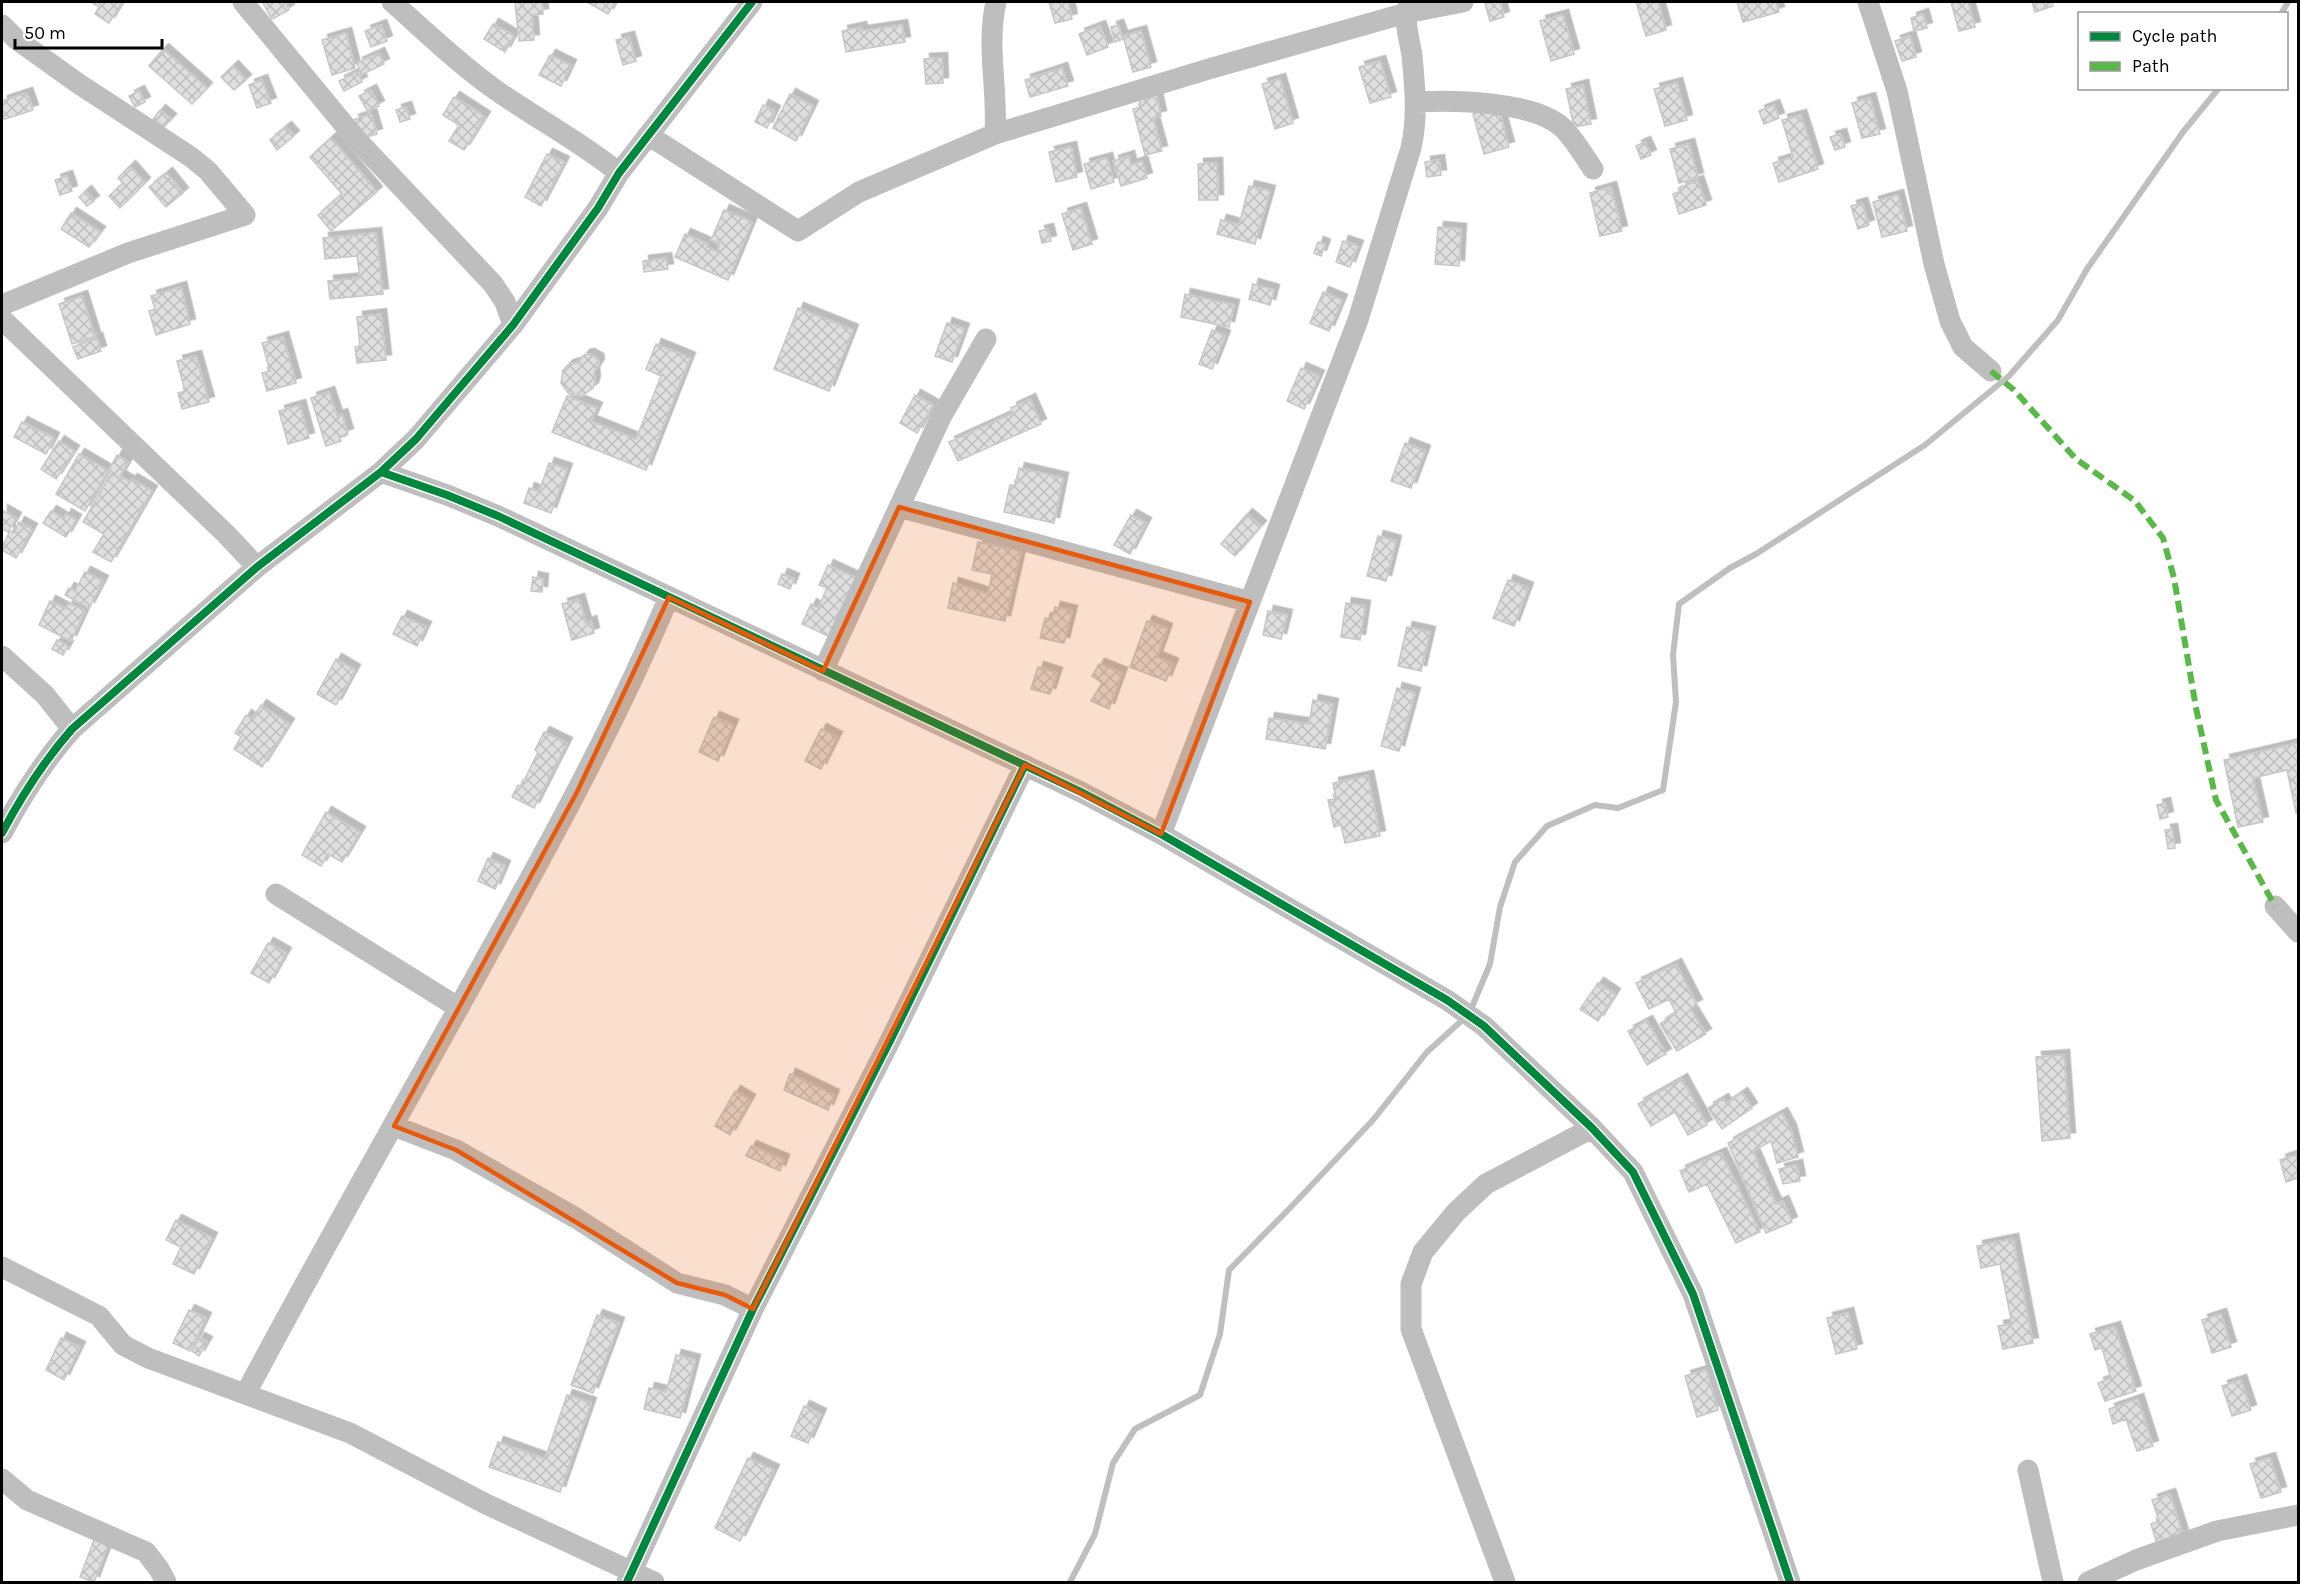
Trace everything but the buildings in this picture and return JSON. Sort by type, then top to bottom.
[{"type":"street","points":[[243,2],[356,139],[493,284],[505,302],[513,325]]},
{"type":"street","points":[[392,2],[496,91],[591,150],[619,173]]},
{"type":"street","points":[[2,833],[27,786],[72,729],[257,567],[381,472],[416,439],[513,325],[598,208],[619,173],[752,2]]},
{"type":"street","points":[[995,134],[992,50],[996,2]]},
{"type":"street","points":[[648,135],[798,231],[859,192],[995,134],[1408,8],[1463,2]]},
{"type":"street","points":[[1868,2],[1897,91],[1934,264],[1950,321],[1963,347],[1991,371]]},
{"type":"street","points":[[1161,834],[1358,320],[1411,148],[1415,129],[1416,102],[1411,52],[1406,29],[1408,8]]},
{"type":"street","points":[[2,25],[16,39],[79,84],[191,157],[208,171],[245,215],[128,253],[2,304]]},
{"type":"street","points":[[1416,102],[1499,105],[1531,111],[1562,127],[1593,169]]},
{"type":"street","points":[[2,319],[226,534],[257,567]]},
{"type":"street","points":[[823,670],[941,417],[986,339]]},
{"type":"street","points":[[381,472],[498,516],[1025,765],[1161,834],[1447,1000],[1484,1026],[1592,1128],[1633,1172],[1693,1294],[1790,1582]]},
{"type":"street","points":[[899,507],[1250,602]]},
{"type":"street","points":[[246,1394],[312,1269],[394,1126],[577,792],[622,702],[669,597]]},
{"type":"street","points":[[2,656],[45,695],[72,729]]},
{"type":"street","points":[[629,1578],[753,1309],[890,1041],[1025,765]]},
{"type":"street","points":[[276,894],[459,1008]]},
{"type":"street","points":[[2275,906],[2298,932]]},
{"type":"street","points":[[394,1126],[456,1150],[576,1218],[677,1283],[725,1294],[753,1309]]},
{"type":"street","points":[[1505,1582],[1411,1329],[1411,1284],[1424,1252],[1456,1212],[1486,1184],[1592,1128]]},
{"type":"street","points":[[2,1267],[99,1316],[116,1339],[148,1358],[350,1433],[629,1578],[654,1582]]},
{"type":"street","points":[[2028,1470],[2053,1582]]},
{"type":"street","points":[[2,1479],[27,1500],[146,1552],[166,1582]]},
{"type":"street","points":[[2088,1582],[2136,1560],[2217,1531],[2298,1515]]},
{"type":"highlighted area","points":[[899,507],[1250,602],[1161,834],[1025,765],[753,1309],[725,1295],[677,1283],[456,1150],[394,1126],[577,792],[669,597],[823,671]]},
{"type":"waterway","points":[[2282,12],[2288,2]]},
{"type":"waterway","points":[[1070,1582],[1095,1534],[1113,1463],[1135,1429],[1200,1395],[1220,1334],[1229,1270],[1373,1120],[1427,1052],[1469,1014],[1490,964],[1500,907],[1515,862],[1547,826],[1595,805],[1618,808],[1663,790],[1676,702],[1673,655],[1679,604],[1730,568],[1756,554],[1925,445],[2009,376],[2058,320],[2087,269],[2183,132],[2217,90]]},
{"type":"marked path","points":[[1991,371],[2014,390],[2076,459],[2135,501],[2163,538],[2174,578],[2196,708],[2216,800],[2275,906]]},
{"type":"cycle path","points":[[2,833],[34,779],[72,729],[257,567],[381,472],[416,439],[513,325],[598,208],[619,173],[752,2]]},
{"type":"cycle path","points":[[381,472],[498,516],[1081,792],[1161,834],[1447,1000],[1484,1026],[1592,1128],[1633,1172],[1693,1294],[1790,1582]]},
{"type":"cycle path","points":[[627,1582],[753,1309],[890,1041],[1025,765]]}]
